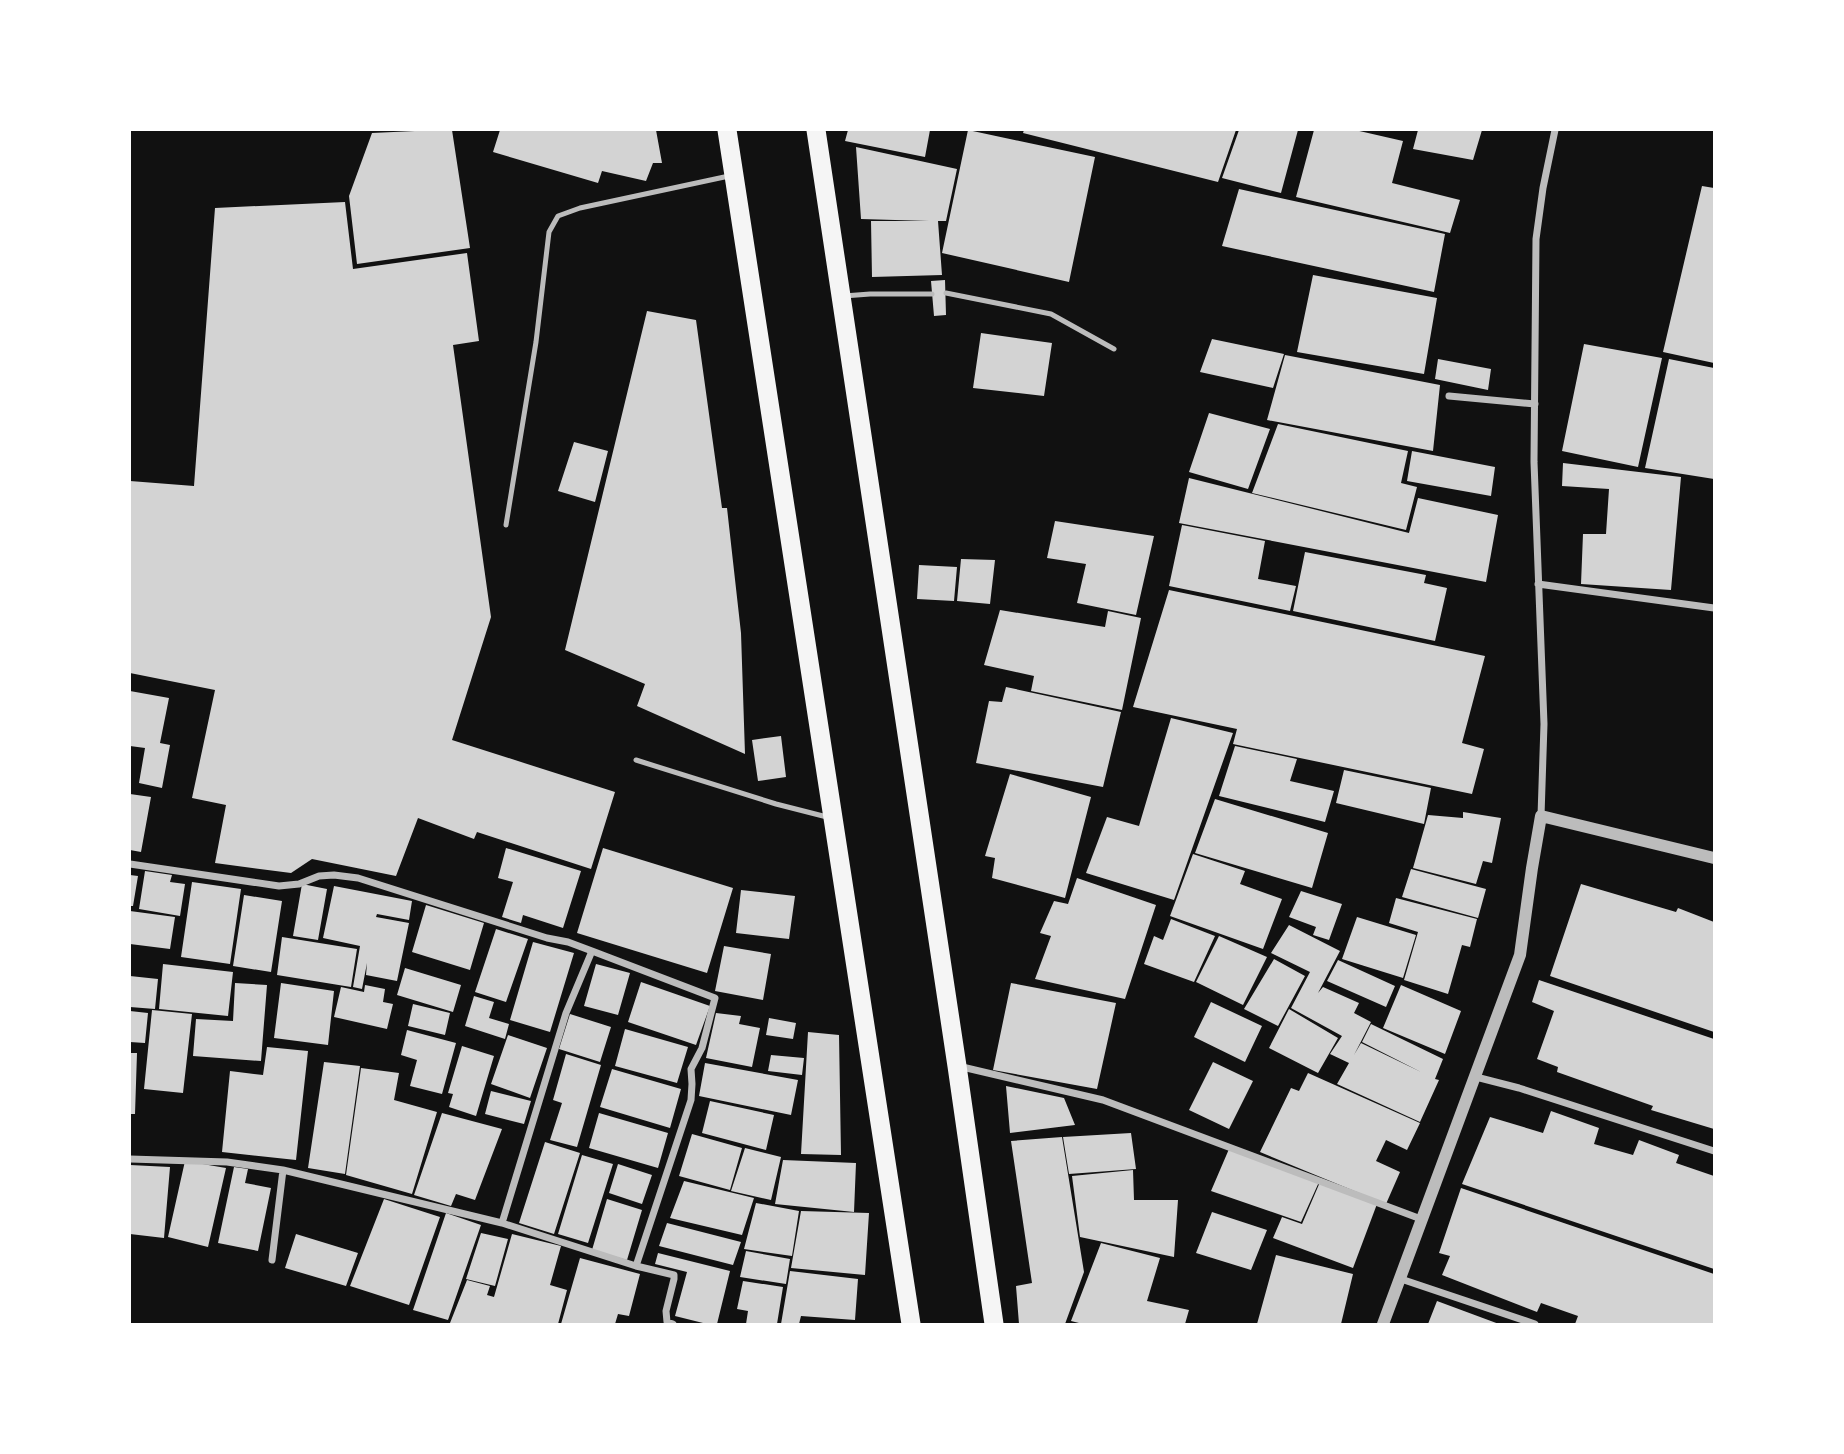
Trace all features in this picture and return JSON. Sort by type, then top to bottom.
[{"type":"highway","points":[[727,130],[911,1325]]},
{"type":"highway","points":[[816,130],[994,1325]]},
{"type":"street","points":[[1383,1325],[1520,955],[1541,816],[1544,724],[1534,462],[1536,239],[1555,130]]},
{"type":"street","points":[[1449,396],[1535,404]]},
{"type":"street","points":[[1538,584],[1714,608]]},
{"type":"street","points":[[1541,816],[1714,858]]},
{"type":"street","points":[[130,864],[279,886],[299,884],[319,876],[334,874],[358,878],[547,938],[568,942],[715,998],[702,1048],[691,1069],[691,1100],[636,1266]]},
{"type":"street","points":[[502,1223],[566,1013],[592,951]]},
{"type":"street","points":[[957,1066],[1102,1100],[1421,1219]]},
{"type":"street","points":[[1476,1077],[1519,1088],[1714,1151]]},
{"type":"street","points":[[130,1159],[227,1162],[283,1170],[502,1223],[636,1266],[674,1275],[666,1311],[667,1322],[673,1325]]},
{"type":"street","points":[[272,1260],[283,1170]]},
{"type":"street","points":[[1401,1279],[1535,1325]]},
{"type":"lane","points":[[506,525],[536,342],[549,232],[558,216],[580,208],[734,174]]},
{"type":"lane","points":[[946,293],[1051,314],[1114,349]]},
{"type":"lane","points":[[841,297],[932,294]]},
{"type":"lane","points":[[636,760],[776,804],[834,818]]},
{"type":"building","points":[[452,130],[470,248],[357,264],[349,196],[372,133]]},
{"type":"building","points":[[500,130],[656,130],[662,163],[653,163],[646,181],[602,171],[598,183],[493,152]]},
{"type":"building","points":[[848,130],[930,130],[925,157],[845,141]]},
{"type":"building","points":[[968,130],[1095,157],[1069,282],[942,253]]},
{"type":"building","points":[[1024,130],[1236,130],[1218,182],[1023,133]]},
{"type":"building","points":[[1239,130],[1298,130],[1281,193],[1222,178]]},
{"type":"building","points":[[1314,130],[1355,130],[1403,141],[1392,183],[1460,200],[1450,233],[1296,197]]},
{"type":"building","points":[[1418,130],[1482,130],[1473,160],[1413,149]]},
{"type":"building","points":[[856,147],[957,169],[946,221],[938,221],[942,275],[872,277],[871,221],[929,221],[861,219]]},
{"type":"building","points":[[1702,186],[1714,188],[1714,363],[1663,352]]},
{"type":"building","points":[[1239,189],[1445,234],[1434,292],[1222,246]]},
{"type":"building","points":[[345,202],[353,269],[467,253],[479,341],[453,345],[491,617],[452,740],[615,792],[591,869],[477,832],[474,839],[418,818],[396,876],[312,859],[291,873],[215,863],[226,805],[192,798],[215,690],[130,673],[130,481],[194,486],[215,208]]},
{"type":"building","points":[[1313,275],[1437,298],[1424,374],[1297,352]]},
{"type":"building","points":[[945,280],[946,315],[934,316],[931,281]]},
{"type":"building","points":[[647,311],[696,320],[722,508],[727,508],[741,633],[745,754],[637,706],[645,684],[565,650]]},
{"type":"building","points":[[981,333],[1052,343],[1044,396],[973,388]]},
{"type":"building","points":[[1212,339],[1284,354],[1273,388],[1200,372]]},
{"type":"building","points":[[1584,344],[1662,358],[1638,467],[1562,451]]},
{"type":"building","points":[[1285,355],[1440,385],[1433,451],[1267,420]]},
{"type":"building","points":[[1438,359],[1491,369],[1488,390],[1435,379]]},
{"type":"building","points":[[1669,359],[1714,368],[1714,479],[1645,468]]},
{"type":"building","points":[[1209,413],[1270,429],[1248,489],[1189,472]]},
{"type":"building","points":[[1278,424],[1408,451],[1401,483],[1417,487],[1406,530],[1252,493]]},
{"type":"building","points":[[574,442],[608,451],[595,502],[558,491]]},
{"type":"building","points":[[1412,451],[1495,467],[1491,496],[1407,481]]},
{"type":"building","points":[[1563,463],[1681,477],[1671,590],[1581,584],[1583,534],[1606,534],[1609,489],[1562,486]]},
{"type":"building","points":[[1189,478],[1409,533],[1418,498],[1498,515],[1486,582],[1179,523]]},
{"type":"building","points":[[1055,521],[1154,536],[1136,615],[1077,603],[1086,564],[1047,558]]},
{"type":"building","points":[[1182,525],[1265,541],[1258,579],[1296,586],[1290,611],[1169,586]]},
{"type":"building","points":[[1305,552],[1426,575],[1424,583],[1447,588],[1435,641],[1293,611]]},
{"type":"building","points":[[961,559],[995,560],[990,604],[957,601]]},
{"type":"building","points":[[919,565],[957,567],[954,601],[917,599]]},
{"type":"building","points":[[1169,590],[1485,656],[1462,743],[1484,749],[1472,794],[1233,744],[1237,729],[1133,707]]},
{"type":"building","points":[[1000,610],[1105,627],[1108,611],[1141,618],[1122,710],[1031,691],[1034,676],[984,665]]},
{"type":"building","points":[[1006,687],[1121,712],[1103,787],[976,763],[989,701],[1002,702]]},
{"type":"building","points":[[130,691],[169,698],[160,743],[170,745],[162,788],[139,783],[145,748],[130,746]]},
{"type":"building","points":[[1171,718],[1233,733],[1174,900],[1086,873],[1107,817],[1139,826]]},
{"type":"building","points":[[781,736],[786,777],[758,781],[752,740]]},
{"type":"building","points":[[1235,746],[1297,759],[1290,781],[1334,791],[1325,822],[1219,796]]},
{"type":"building","points":[[1344,770],[1431,788],[1424,824],[1336,803]]},
{"type":"building","points":[[1010,774],[1091,797],[1065,898],[992,878],[995,858],[985,856]]},
{"type":"building","points":[[130,794],[151,797],[141,852],[130,850]]},
{"type":"building","points":[[1215,799],[1328,833],[1312,888],[1195,853]]},
{"type":"building","points":[[1463,812],[1501,818],[1492,863],[1483,861],[1476,884],[1413,868],[1428,815],[1463,818]]},
{"type":"building","points":[[506,848],[581,871],[563,928],[523,915],[521,923],[502,917],[513,882],[498,878]]},
{"type":"building","points":[[603,848],[733,888],[707,973],[577,933]]},
{"type":"building","points":[[1193,854],[1245,871],[1240,884],[1282,899],[1263,949],[1170,916]]},
{"type":"building","points":[[1411,869],[1486,889],[1478,918],[1402,897]]},
{"type":"building","points":[[145,871],[172,875],[170,882],[185,884],[180,916],[139,909]]},
{"type":"building","points":[[130,875],[138,876],[133,906],[130,906]]},
{"type":"building","points":[[1077,878],[1156,905],[1125,999],[1035,979],[1051,936],[1040,933],[1054,901],[1068,904]]},
{"type":"building","points":[[192,882],[241,889],[230,964],[181,957]]},
{"type":"building","points":[[302,884],[327,889],[318,940],[293,936]]},
{"type":"building","points":[[1581,884],[1676,912],[1678,908],[1714,922],[1714,1032],[1550,976]]},
{"type":"building","points":[[334,886],[412,901],[409,920],[377,914],[376,917],[409,923],[397,981],[366,975],[367,963],[362,989],[353,987],[360,946],[323,938]]},
{"type":"building","points":[[741,890],[795,896],[789,939],[736,933]]},
{"type":"building","points":[[1301,891],[1342,904],[1329,940],[1313,935],[1316,927],[1289,917]]},
{"type":"building","points":[[244,895],[282,901],[271,972],[233,966]]},
{"type":"building","points":[[1396,898],[1477,919],[1470,947],[1462,945],[1448,994],[1404,980],[1418,932],[1389,923]]},
{"type":"building","points":[[426,905],[484,923],[470,970],[412,952]]},
{"type":"building","points":[[130,911],[175,917],[170,949],[130,944]]},
{"type":"building","points":[[1357,917],[1416,935],[1403,978],[1342,959]]},
{"type":"building","points":[[1171,919],[1215,936],[1194,982],[1144,964],[1154,936],[1163,940]]},
{"type":"building","points":[[1289,925],[1340,951],[1318,993],[1323,987],[1359,1003],[1354,1013],[1371,1022],[1354,1055],[1361,1043],[1421,1072],[1362,1042],[1371,1024],[1443,1059],[1435,1079],[1439,1080],[1420,1122],[1337,1084],[1349,1063],[1330,1054],[1342,1036],[1291,1008],[1310,972],[1271,953]]},
{"type":"building","points":[[496,929],[528,939],[506,1002],[475,992]]},
{"type":"building","points":[[1219,936],[1267,957],[1243,1005],[1196,982]]},
{"type":"building","points":[[282,937],[357,949],[351,987],[277,975]]},
{"type":"building","points":[[533,942],[574,953],[550,1032],[510,1020]]},
{"type":"building","points":[[724,946],[771,954],[763,1000],[715,991]]},
{"type":"building","points":[[1274,959],[1305,976],[1278,1026],[1244,1009]]},
{"type":"building","points":[[1338,960],[1395,986],[1386,1007],[1327,981]]},
{"type":"building","points":[[163,964],[233,972],[228,1016],[159,1009]]},
{"type":"building","points":[[596,964],[630,973],[618,1015],[584,1006]]},
{"type":"building","points":[[405,968],[461,985],[453,1012],[397,995]]},
{"type":"building","points":[[130,976],[158,979],[155,1009],[130,1007]]},
{"type":"building","points":[[1539,980],[1714,1039],[1714,1129],[1651,1110],[1653,1106],[1557,1072],[1558,1067],[1537,1059],[1554,1011],[1532,1002]]},
{"type":"building","points":[[641,982],[710,1006],[696,1045],[628,1022]]},
{"type":"building","points":[[235,983],[267,985],[261,1061],[193,1056],[196,1019],[233,1021]]},
{"type":"building","points":[[281,983],[334,991],[328,1045],[274,1038]]},
{"type":"building","points":[[1011,983],[1116,1003],[1097,1089],[993,1070]]},
{"type":"building","points":[[365,985],[385,989],[383,1002],[393,1004],[387,1029],[334,1017],[341,987],[364,992]]},
{"type":"building","points":[[1401,985],[1461,1011],[1445,1054],[1383,1028]]},
{"type":"building","points":[[474,996],[494,1002],[489,1018],[509,1024],[505,1039],[465,1026]]},
{"type":"building","points":[[1211,1002],[1262,1026],[1245,1062],[1194,1037]]},
{"type":"building","points":[[413,1004],[450,1013],[445,1035],[408,1026]]},
{"type":"building","points":[[1289,1009],[1338,1038],[1318,1073],[1269,1048]]},
{"type":"building","points":[[152,1010],[192,1014],[183,1093],[144,1089]]},
{"type":"building","points":[[130,1011],[148,1013],[145,1043],[130,1042]]},
{"type":"building","points":[[716,1013],[741,1016],[739,1024],[760,1028],[752,1067],[706,1058]]},
{"type":"building","points":[[570,1014],[611,1027],[600,1062],[559,1049]]},
{"type":"building","points":[[769,1018],[796,1023],[793,1039],[766,1035]]},
{"type":"building","points":[[625,1029],[688,1047],[677,1083],[615,1066]]},
{"type":"building","points":[[407,1030],[456,1043],[442,1094],[410,1086],[417,1060],[401,1055]]},
{"type":"building","points":[[808,1032],[839,1035],[841,1155],[801,1154]]},
{"type":"building","points":[[508,1035],[547,1048],[530,1098],[491,1084]]},
{"type":"building","points":[[462,1046],[494,1056],[476,1116],[449,1107],[453,1094],[448,1093]]},
{"type":"building","points":[[267,1047],[308,1051],[296,1160],[222,1152],[230,1071],[263,1075]]},
{"type":"building","points":[[130,1053],[137,1053],[135,1114],[130,1114]]},
{"type":"building","points":[[566,1054],[601,1065],[577,1147],[550,1140],[562,1103],[553,1100]]},
{"type":"building","points":[[771,1055],[804,1058],[802,1075],[768,1071]]},
{"type":"building","points":[[324,1062],[360,1066],[345,1174],[308,1168]]},
{"type":"building","points":[[1213,1062],[1253,1081],[1229,1129],[1189,1110]]},
{"type":"building","points":[[705,1063],[798,1080],[791,1115],[699,1096]]},
{"type":"building","points":[[361,1068],[399,1073],[394,1100],[437,1112],[412,1194],[346,1175]]},
{"type":"building","points":[[612,1069],[681,1089],[670,1128],[600,1107]]},
{"type":"building","points":[[1308,1073],[1420,1123],[1407,1150],[1386,1140],[1376,1161],[1400,1172],[1386,1204],[1260,1152],[1291,1088],[1299,1091]]},
{"type":"building","points":[[1006,1086],[1064,1098],[1075,1125],[1010,1133]]},
{"type":"building","points":[[491,1091],[531,1101],[524,1124],[485,1114]]},
{"type":"building","points":[[710,1101],[774,1115],[766,1150],[702,1133]]},
{"type":"building","points":[[1551,1111],[1599,1128],[1594,1144],[1633,1155],[1639,1140],[1679,1155],[1676,1163],[1714,1176],[1714,1269],[1462,1184],[1490,1117],[1543,1133]]},
{"type":"building","points":[[442,1113],[502,1129],[475,1200],[456,1194],[451,1206],[414,1195]]},
{"type":"building","points":[[599,1113],[668,1133],[658,1168],[589,1148]]},
{"type":"building","points":[[1131,1133],[1136,1169],[1069,1174],[1063,1137]]},
{"type":"building","points":[[692,1134],[742,1148],[730,1190],[679,1176]]},
{"type":"building","points":[[1062,1137],[1084,1272],[1065,1324],[1019,1324],[1016,1286],[1032,1283],[1011,1141]]},
{"type":"building","points":[[545,1142],[580,1153],[554,1234],[519,1223]]},
{"type":"building","points":[[745,1148],[781,1157],[771,1200],[731,1191]]},
{"type":"building","points":[[1229,1149],[1319,1182],[1301,1222],[1211,1191]]},
{"type":"building","points":[[582,1155],[613,1164],[588,1243],[558,1234]]},
{"type":"building","points":[[783,1160],[856,1163],[854,1212],[775,1204]]},
{"type":"building","points":[[185,1161],[226,1168],[208,1247],[168,1237]]},
{"type":"building","points":[[618,1164],[652,1175],[642,1204],[609,1193]]},
{"type":"building","points":[[130,1165],[170,1167],[164,1238],[130,1234]]},
{"type":"building","points":[[234,1167],[248,1169],[245,1183],[271,1188],[258,1251],[218,1243]]},
{"type":"building","points":[[1133,1170],[1134,1200],[1178,1200],[1174,1257],[1080,1237],[1072,1176]]},
{"type":"building","points":[[684,1181],[754,1198],[742,1235],[670,1218]]},
{"type":"building","points":[[1320,1182],[1377,1204],[1353,1268],[1273,1238],[1282,1217],[1302,1224]]},
{"type":"building","points":[[1461,1188],[1714,1274],[1714,1324],[1575,1324],[1578,1316],[1541,1303],[1537,1312],[1442,1275],[1450,1256],[1439,1253]]},
{"type":"building","points":[[384,1199],[440,1217],[409,1305],[350,1286]]},
{"type":"building","points":[[607,1199],[642,1210],[627,1260],[592,1250]]},
{"type":"building","points":[[756,1203],[799,1211],[792,1256],[744,1249]]},
{"type":"building","points":[[801,1211],[869,1213],[865,1275],[791,1268]]},
{"type":"building","points":[[1212,1212],[1267,1230],[1251,1270],[1196,1253]]},
{"type":"building","points":[[446,1213],[481,1225],[448,1320],[413,1310]]},
{"type":"building","points":[[667,1223],[741,1242],[733,1265],[659,1246]]},
{"type":"building","points":[[481,1233],[508,1239],[495,1286],[466,1279]]},
{"type":"building","points":[[296,1234],[358,1253],[346,1286],[285,1268]]},
{"type":"building","points":[[512,1234],[561,1246],[550,1285],[567,1290],[558,1324],[450,1323],[467,1280],[490,1286],[487,1295],[494,1297]]},
{"type":"building","points":[[1101,1243],[1160,1258],[1147,1301],[1189,1310],[1185,1324],[1083,1324],[1071,1321]]},
{"type":"building","points":[[746,1251],[790,1259],[786,1284],[740,1277]]},
{"type":"building","points":[[658,1253],[730,1271],[717,1324],[675,1316],[687,1272],[655,1264]]},
{"type":"building","points":[[1276,1255],[1353,1274],[1341,1324],[1257,1324]]},
{"type":"building","points":[[580,1258],[640,1274],[629,1316],[618,1314],[615,1324],[561,1324]]},
{"type":"building","points":[[790,1271],[858,1279],[855,1320],[801,1316],[799,1324],[781,1324]]},
{"type":"building","points":[[743,1281],[783,1287],[777,1324],[746,1324],[748,1311],[737,1309]]},
{"type":"building","points":[[1437,1301],[1499,1324],[1428,1324]]}]
